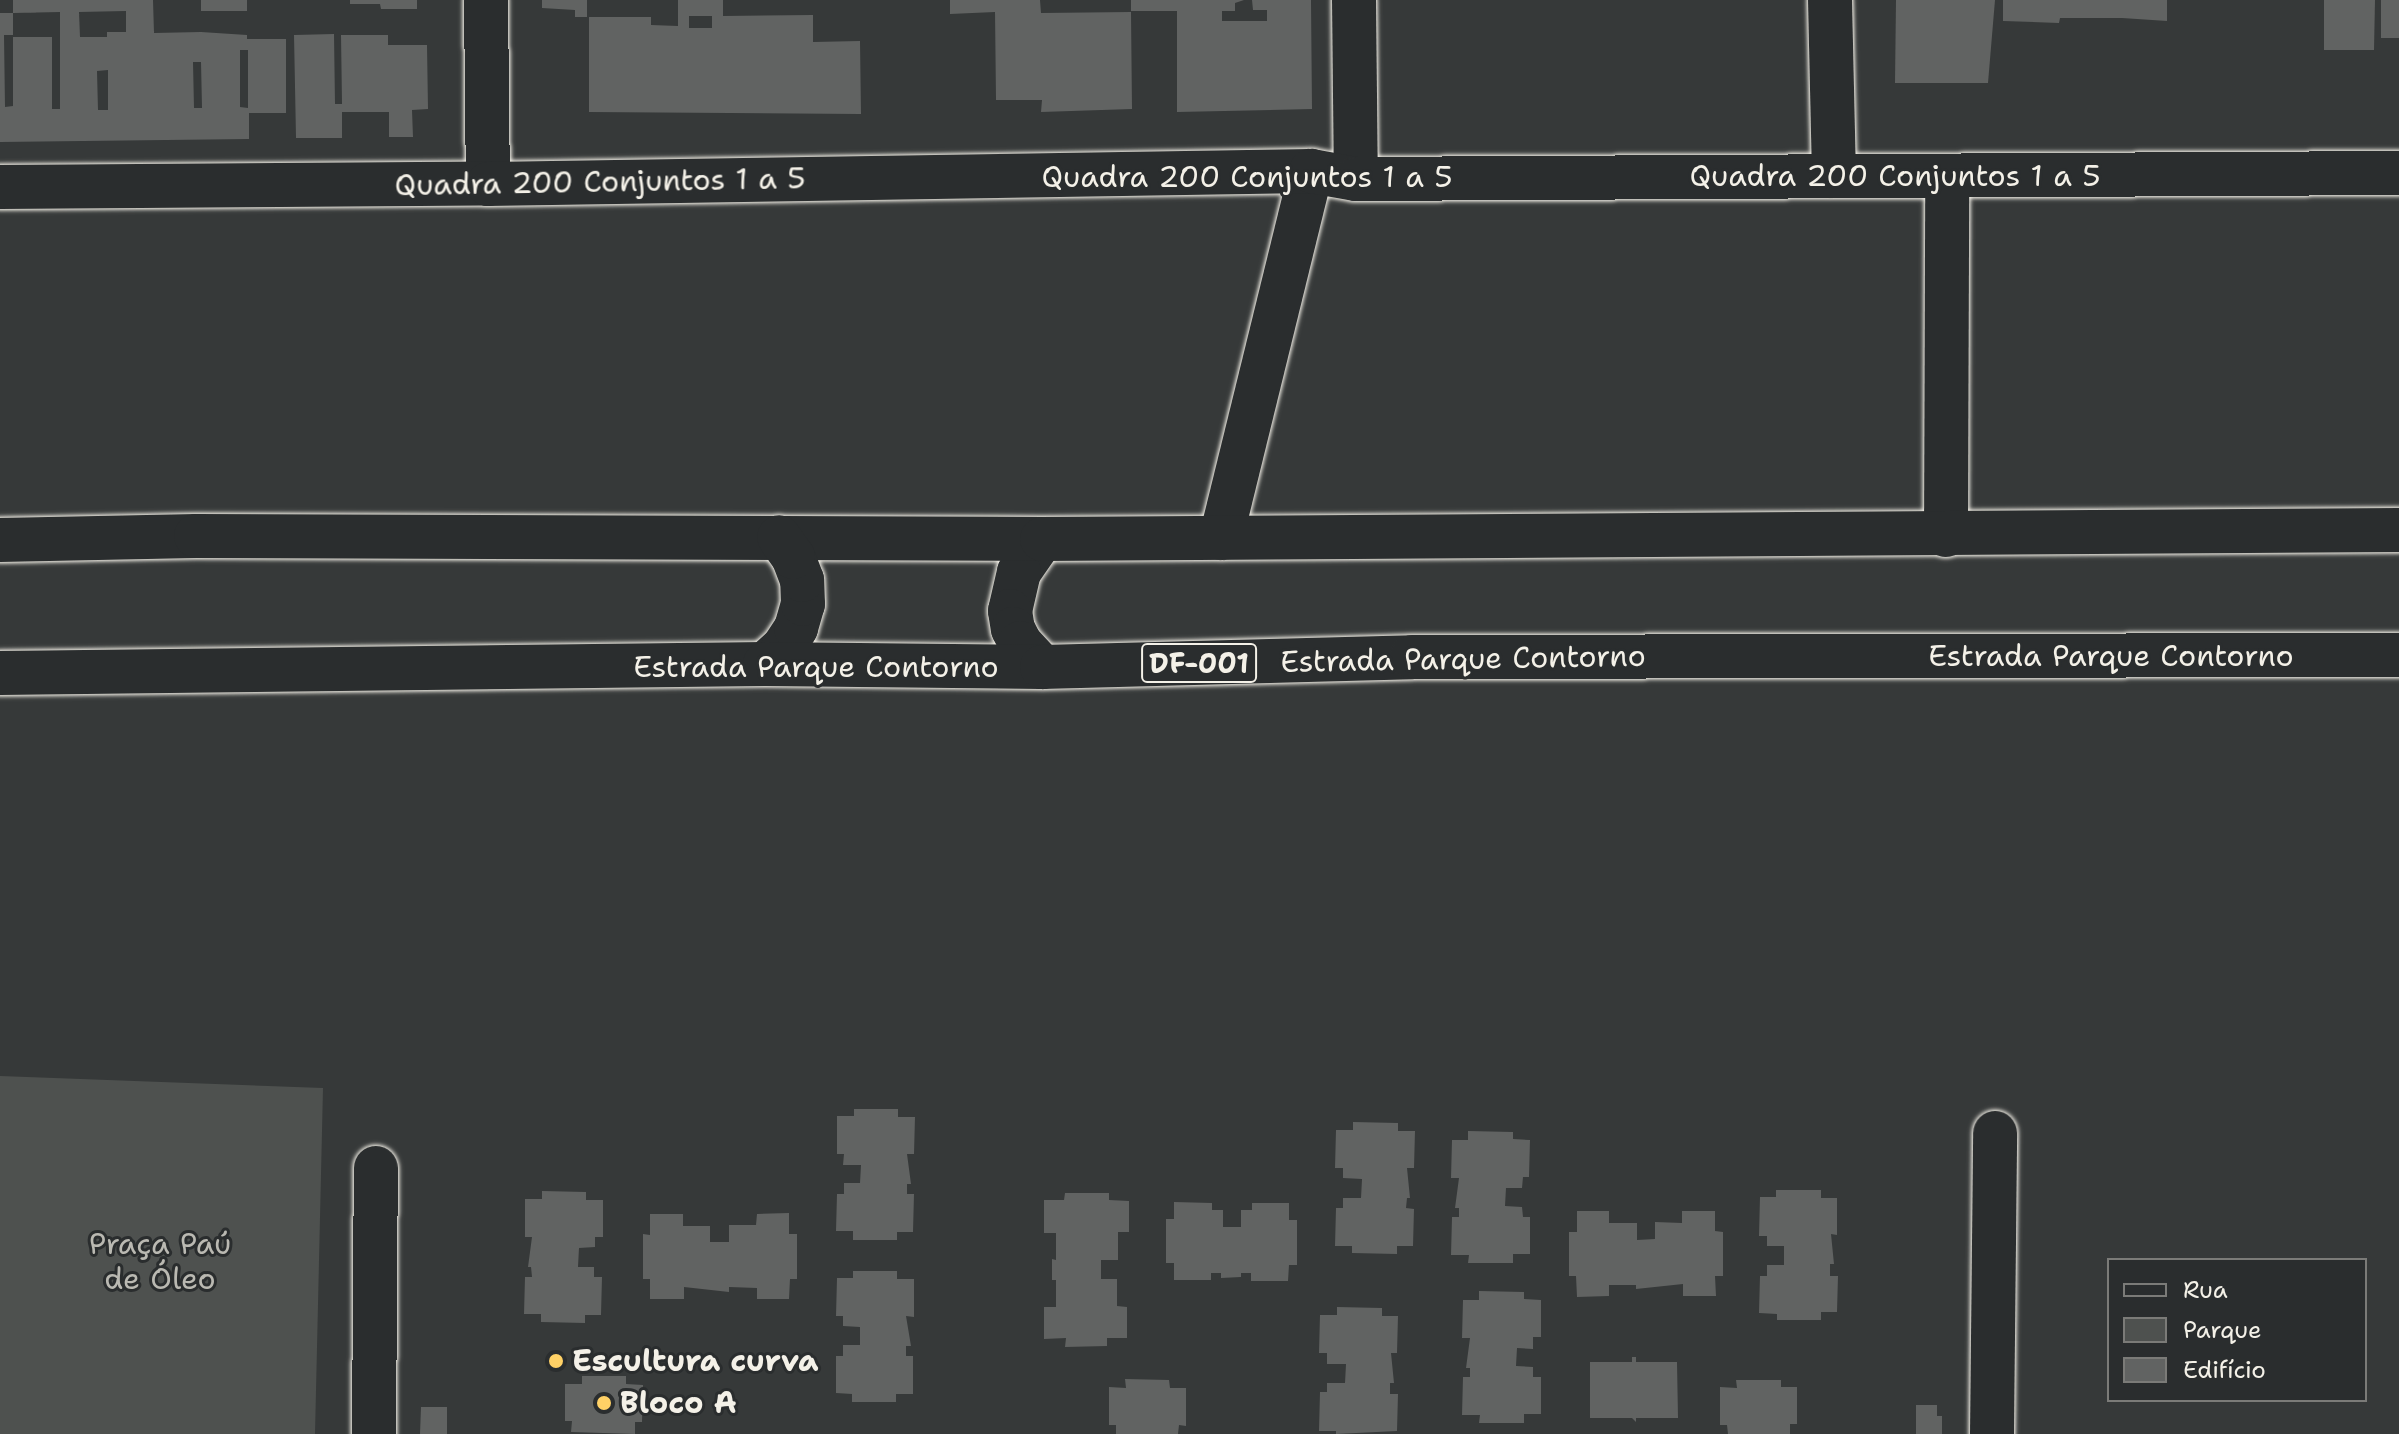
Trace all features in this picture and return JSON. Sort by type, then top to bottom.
[{"type":"main road","points":[[486,0],[488,184]]},
{"type":"main road","points":[[1354,0],[1356,179]]},
{"type":"main road","points":[[1830,0],[1834,176]]},
{"type":"main road","points":[[1221,538],[1311,171]]},
{"type":"main road","name":"Quadra 200 Conjuntos 1 a 5","points":[[0,187],[488,184],[1311,171],[1356,179],[2399,173]]},
{"type":"main road","points":[[1946,535],[1947,176]]},
{"type":"main road","points":[[0,540],[196,536],[1042,539],[2399,530]]},
{"type":"main road","points":[[765,664],[783,648],[796,628],[803,604],[802,580],[793,557],[779,537]]},
{"type":"main road","points":[[1042,539],[1019,572],[1010,611],[1013,629],[1020,643],[1042,667]]},
{"type":"main road","name":"Estrada Parque Contorno","points":[[0,673],[765,664],[1042,667],[1412,657],[2399,655]]},
{"type":"main road","points":[[1992,1434],[1995,1133]]},
{"type":"main road","points":[[374,1434],[376,1168]]},
{"type":"green space","name":"Praça Paú de Óleo","points":[[0,1076],[323,1088],[315,1434],[0,1434]]},
{"type":"building","points":[[13,0],[153,0],[154,33],[201,32],[247,35],[247,39],[286,39],[286,113],[249,113],[249,139],[0,142],[0,13],[13,13]],"holes":[[[126,11],[126,32],[107,32],[107,37],[80,37],[79,12]],[[60,12],[60,109],[52,109],[52,37],[13,37],[13,106],[5,107],[4,35],[13,35],[13,13]],[[240,50],[248,50],[248,108],[240,107]],[[193,62],[201,62],[202,108],[194,108]],[[108,70],[108,110],[98,110],[97,71]]]},
{"type":"building","points":[[201,0],[247,0],[247,11],[201,11]]},
{"type":"building","points":[[350,0],[417,0],[417,9],[381,9],[380,4],[350,4]]},
{"type":"building","points":[[542,0],[587,0],[587,17],[575,17],[575,10],[542,8]]},
{"type":"building","points":[[678,0],[723,0],[723,16],[813,15],[813,42],[860,41],[861,114],[589,112],[589,17],[651,17],[651,25],[678,26]],"holes":[[[689,16],[712,16],[712,28],[689,28]]]},
{"type":"building","points":[[950,0],[1040,0],[1041,13],[1131,12],[1132,109],[1041,112],[1042,100],[996,100],[995,12],[950,14]]},
{"type":"building","points":[[1131,0],[1244,0],[1235,3],[1235,11],[1222,11],[1222,21],[1267,21],[1267,10],[1253,10],[1252,0],[1311,0],[1312,109],[1177,112],[1177,11],[1131,11]]},
{"type":"building","points":[[1896,0],[1995,0],[1988,83],[1895,83]]},
{"type":"building","points":[[2003,0],[2167,0],[2167,21],[2060,18],[2059,23],[2003,21]]},
{"type":"building","points":[[2324,0],[2375,0],[2374,50],[2324,50]]},
{"type":"building","points":[[2381,0],[2399,0],[2399,38],[2381,38]]},
{"type":"building","points":[[334,34],[335,104],[342,104],[341,35],[388,35],[388,45],[427,45],[428,109],[412,110],[413,137],[389,137],[389,112],[342,112],[342,138],[296,138],[294,35]]},
{"type":"building","points":[[854,1109],[898,1109],[898,1117],[915,1117],[914,1154],[907,1154],[911,1184],[907,1184],[907,1194],[914,1194],[913,1232],[897,1232],[897,1240],[853,1240],[853,1231],[836,1231],[837,1194],[844,1194],[844,1183],[860,1183],[861,1165],[843,1165],[844,1154],[837,1154],[837,1116],[854,1116]]},
{"type":"building","points":[[1353,1122],[1398,1123],[1398,1131],[1415,1131],[1414,1168],[1407,1168],[1410,1198],[1407,1198],[1406,1208],[1414,1209],[1413,1246],[1397,1246],[1397,1254],[1352,1253],[1352,1246],[1335,1246],[1336,1208],[1343,1208],[1343,1198],[1361,1198],[1362,1179],[1343,1178],[1343,1168],[1335,1168],[1336,1130],[1353,1130]]},
{"type":"building","points":[[1468,1131],[1513,1132],[1513,1139],[1530,1140],[1529,1177],[1523,1177],[1522,1188],[1506,1188],[1505,1206],[1522,1207],[1523,1217],[1530,1217],[1530,1254],[1513,1254],[1513,1263],[1468,1263],[1469,1255],[1451,1255],[1452,1217],[1459,1217],[1459,1208],[1455,1208],[1459,1178],[1451,1178],[1452,1140],[1468,1140]]},
{"type":"building","points":[[1776,1190],[1821,1190],[1821,1198],[1837,1198],[1837,1235],[1831,1234],[1834,1264],[1830,1264],[1830,1276],[1838,1276],[1837,1312],[1821,1312],[1821,1320],[1777,1320],[1777,1314],[1759,1313],[1760,1276],[1767,1276],[1767,1265],[1784,1265],[1784,1246],[1767,1246],[1767,1236],[1759,1236],[1760,1197],[1776,1197]]},
{"type":"building","points":[[542,1191],[586,1192],[586,1200],[603,1200],[603,1237],[595,1237],[595,1247],[579,1248],[578,1267],[594,1267],[594,1277],[602,1277],[601,1315],[585,1315],[585,1323],[541,1322],[541,1314],[524,1314],[525,1277],[532,1277],[531,1267],[528,1267],[532,1237],[525,1237],[525,1199],[542,1199]]},
{"type":"building","points":[[1065,1193],[1109,1193],[1109,1200],[1129,1201],[1129,1232],[1118,1232],[1118,1260],[1101,1260],[1101,1279],[1117,1279],[1117,1306],[1127,1307],[1127,1338],[1107,1338],[1107,1346],[1065,1347],[1066,1338],[1044,1339],[1044,1307],[1056,1307],[1052,1259],[1056,1260],[1056,1233],[1044,1233],[1044,1200],[1064,1200]]},
{"type":"building","points":[[1174,1202],[1212,1203],[1212,1210],[1223,1210],[1223,1227],[1241,1227],[1241,1210],[1252,1210],[1252,1203],[1289,1203],[1289,1220],[1297,1220],[1297,1265],[1289,1265],[1288,1281],[1251,1281],[1251,1273],[1221,1278],[1221,1273],[1211,1273],[1211,1280],[1174,1280],[1174,1263],[1166,1263],[1166,1219],[1174,1219]]},
{"type":"building","points":[[1577,1211],[1609,1211],[1609,1223],[1637,1223],[1637,1240],[1655,1239],[1655,1222],[1682,1223],[1682,1211],[1715,1211],[1715,1231],[1723,1232],[1723,1276],[1715,1276],[1716,1296],[1683,1296],[1683,1284],[1636,1289],[1636,1285],[1609,1285],[1609,1296],[1577,1297],[1576,1276],[1569,1276],[1569,1232],[1577,1232]]},
{"type":"building","points":[[789,1213],[789,1234],[797,1234],[797,1279],[790,1279],[789,1299],[757,1299],[757,1288],[729,1287],[729,1292],[684,1287],[684,1299],[650,1299],[650,1279],[643,1279],[643,1234],[650,1235],[650,1214],[683,1214],[683,1226],[710,1226],[710,1242],[729,1242],[729,1225],[756,1225],[757,1214]]},
{"type":"building","points":[[853,1271],[897,1271],[897,1279],[914,1279],[914,1317],[906,1316],[911,1346],[906,1346],[906,1356],[913,1356],[913,1394],[896,1394],[896,1402],[852,1402],[852,1394],[836,1393],[836,1356],[843,1356],[843,1345],[860,1345],[860,1327],[843,1326],[843,1316],[836,1316],[837,1278],[853,1278]]},
{"type":"building","points":[[1479,1291],[1524,1292],[1524,1299],[1541,1300],[1541,1337],[1533,1337],[1533,1349],[1517,1348],[1516,1366],[1533,1367],[1533,1377],[1541,1377],[1541,1414],[1524,1414],[1524,1423],[1479,1423],[1480,1415],[1462,1415],[1463,1377],[1470,1377],[1470,1368],[1466,1368],[1470,1338],[1462,1338],[1463,1300],[1479,1300]]},
{"type":"building","points":[[1337,1307],[1382,1308],[1382,1316],[1398,1316],[1397,1353],[1391,1353],[1394,1383],[1390,1383],[1390,1394],[1398,1394],[1397,1431],[1336,1434],[1336,1431],[1319,1431],[1320,1392],[1327,1392],[1327,1383],[1345,1383],[1346,1364],[1327,1364],[1327,1353],[1319,1353],[1320,1315],[1337,1315]]},
{"type":"building","points":[[1632,1357],[1636,1357],[1636,1362],[1677,1362],[1678,1418],[1636,1418],[1636,1422],[1632,1418],[1590,1418],[1590,1362],[1632,1362]]},
{"type":"building","name":"Bloco A","points":[[582,1376],[626,1376],[626,1384],[643,1385],[642,1422],[635,1422],[635,1434],[571,1432],[572,1421],[565,1421],[565,1384],[582,1384]]},
{"type":"building","points":[[1125,1379],[1169,1380],[1170,1388],[1186,1388],[1186,1426],[1179,1425],[1178,1434],[1116,1434],[1116,1425],[1109,1425],[1109,1387],[1126,1388]]},
{"type":"building","points":[[1736,1380],[1781,1380],[1781,1387],[1797,1387],[1797,1424],[1790,1424],[1790,1434],[1728,1434],[1727,1425],[1720,1425],[1720,1387],[1737,1388]]},
{"type":"building","points":[[1916,1405],[1937,1405],[1937,1416],[1942,1416],[1942,1434],[1916,1434]]},
{"type":"building","points":[[421,1407],[447,1407],[447,1434],[420,1434]]},
{"type":"place","name":"Escultura curva","points":[[556,1361]]},
{"type":"place","name":"Bloco A","points":[[604,1403]]}]
